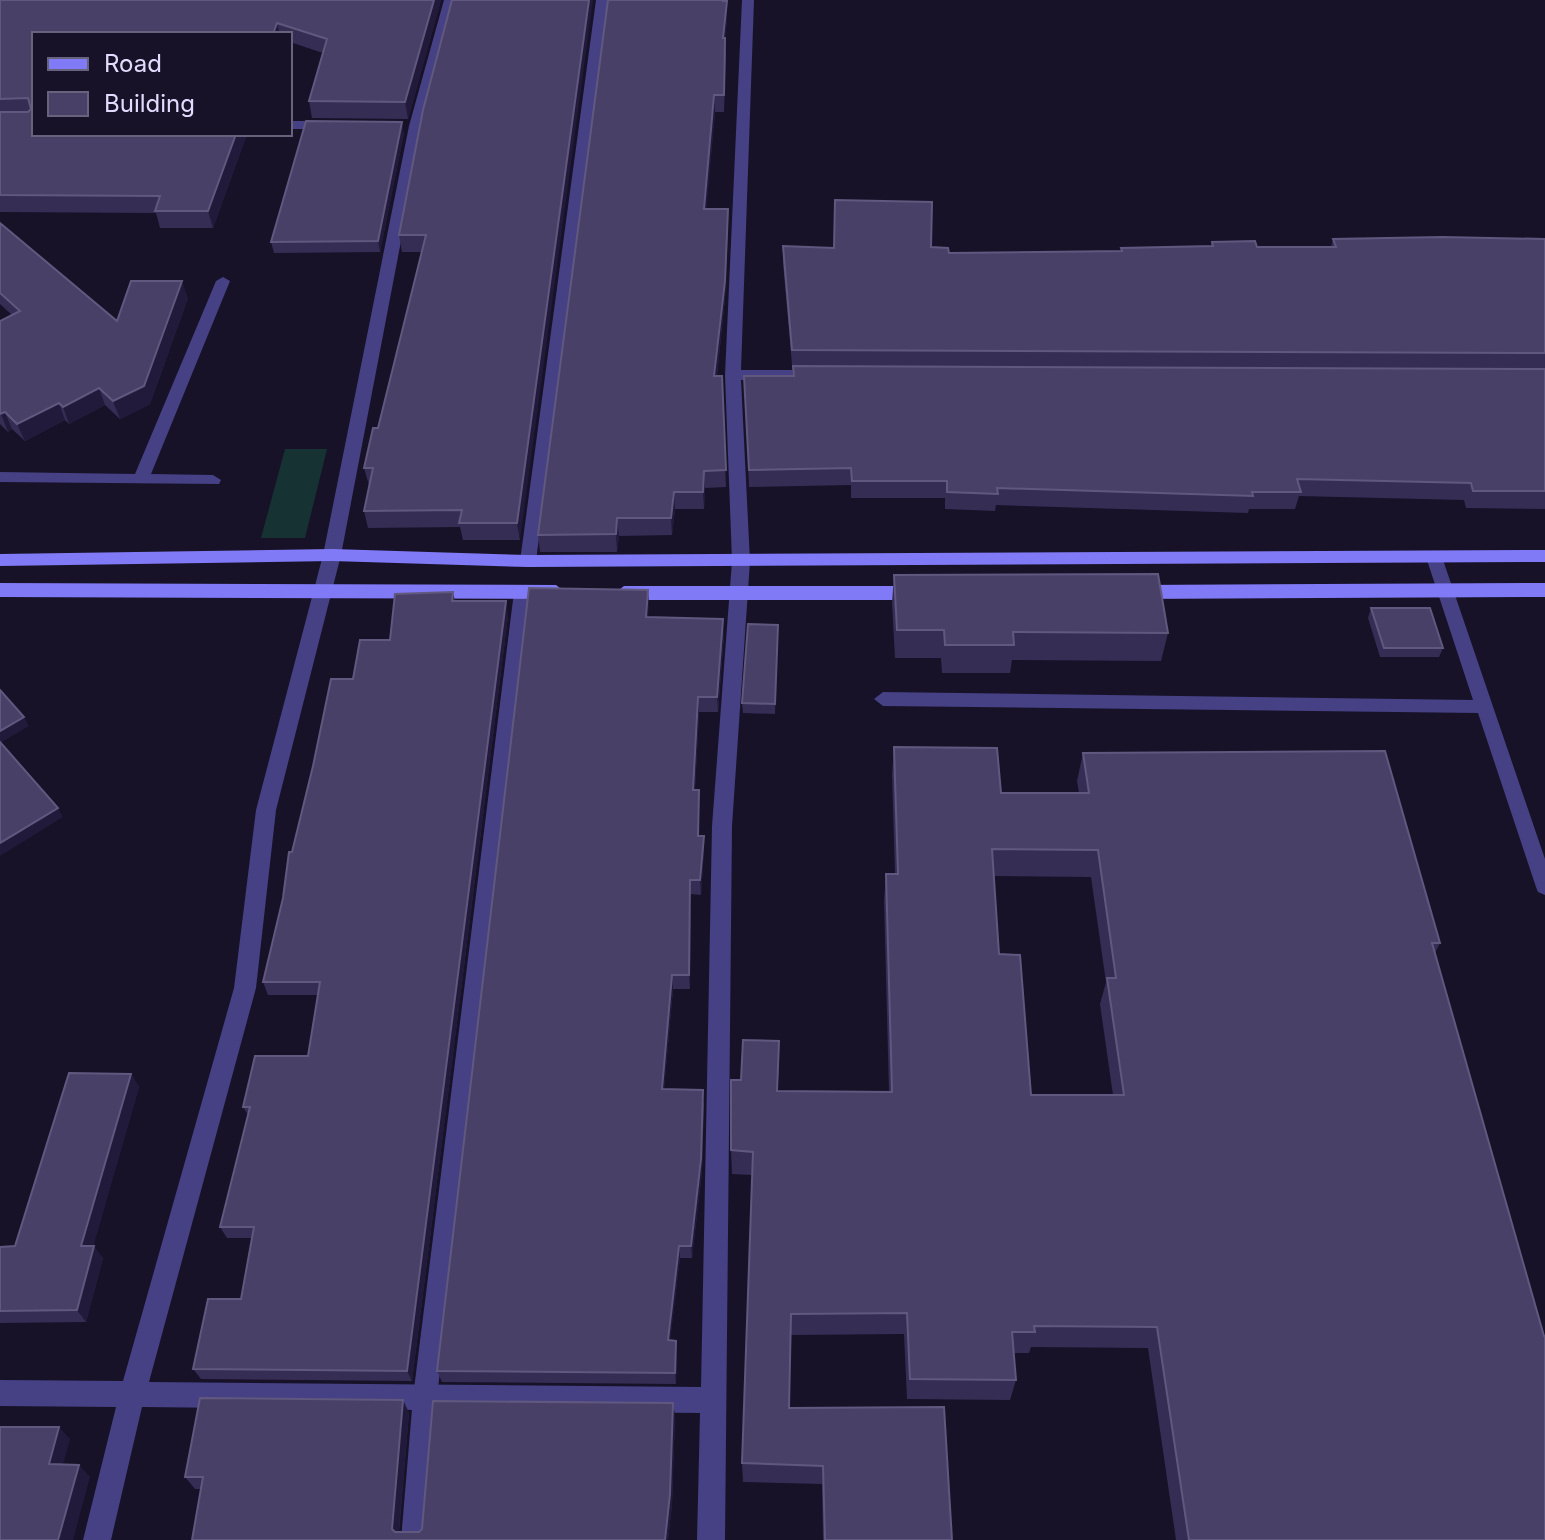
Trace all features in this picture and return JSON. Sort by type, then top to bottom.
[{"type":"street","points":[[97,1540],[133,1392],[245,988],[266,810],[320,591],[332,555],[408,126],[450,0]]},
{"type":"street","points":[[711,1540],[722,826],[741,561],[733,375],[748,0]]},
{"type":"street","points":[[292,125],[353,125]]},
{"type":"street","points":[[733,375],[828,375]]},
{"type":"street","points":[[0,560],[332,555],[528,561],[1545,556]]},
{"type":"street","points":[[0,590],[568,592]]},
{"type":"street","points":[[1116,592],[1545,590]]},
{"type":"street","points":[[599,593],[943,593]]},
{"type":"street","points":[[0,1393],[714,1400]]},
{"type":"lane","points":[[528,561],[602,0]]},
{"type":"lane","points":[[141,479],[223,281]]},
{"type":"lane","points":[[0,477],[213,480]]},
{"type":"lane","points":[[1434,557],[1545,887]]},
{"type":"lane","points":[[413,1540],[425,1397],[522,592]]},
{"type":"lane","points":[[883,699],[1486,707]]},
{"type":"green space","points":[[285,449],[327,449],[305,538],[261,538]]},
{"type":"building","points":[[0,0],[434,0],[405,102],[309,101],[327,39],[277,23],[274,32],[32,32],[32,136],[235,136],[208,211],[155,211],[160,196],[0,195],[0,112],[28,112],[31,109],[28,98],[0,99]]},
{"type":"building","points":[[452,0],[589,0],[517,523],[459,523],[462,510],[364,511],[373,468],[364,468],[373,428],[378,428],[426,235],[399,235],[423,110]]},
{"type":"building","points":[[608,0],[727,1],[723,38],[724,95],[714,95],[704,209],[728,209],[725,281],[714,376],[722,376],[726,470],[704,471],[703,492],[674,492],[671,518],[617,518],[616,534],[538,535]]},
{"type":"building","points":[[306,121],[402,122],[378,241],[271,242]]},
{"type":"building","points":[[835,200],[932,202],[931,247],[948,248],[949,253],[1122,251],[1121,248],[1213,246],[1212,242],[1255,241],[1257,247],[1336,247],[1333,239],[1545,239],[1545,353],[792,350],[783,246],[834,248]]},
{"type":"building","points":[[0,223],[117,321],[131,281],[182,281],[144,386],[113,401],[99,388],[63,407],[59,403],[17,424],[5,412],[0,414],[0,321],[20,311],[0,293]]},
{"type":"building","points":[[793,366],[1545,369],[1545,491],[1473,491],[1471,483],[1297,479],[1301,492],[1252,492],[1253,496],[997,488],[998,494],[947,492],[947,481],[852,481],[851,468],[749,470],[744,376],[794,376]]},
{"type":"building","points":[[1158,574],[1168,633],[1013,632],[1014,645],[945,645],[944,630],[897,630],[894,575]]},
{"type":"building","points":[[529,588],[648,590],[646,617],[723,619],[717,697],[698,697],[693,790],[699,790],[698,836],[704,836],[700,880],[690,880],[689,975],[672,975],[662,1089],[703,1090],[701,1159],[691,1246],[679,1246],[668,1340],[676,1341],[675,1373],[437,1371]]},
{"type":"building","points":[[453,592],[452,601],[506,601],[407,1371],[193,1369],[208,1299],[241,1299],[254,1227],[220,1227],[250,1107],[243,1107],[255,1056],[308,1056],[320,982],[263,982],[283,898],[289,852],[292,852],[313,766],[331,679],[353,679],[360,640],[390,640],[395,594]]},
{"type":"building","points":[[1371,608],[1430,608],[1443,648],[1384,648]]},
{"type":"building","points":[[748,624],[778,625],[775,704],[742,703]]},
{"type":"building","points":[[0,690],[24,717],[0,731]]},
{"type":"building","points":[[0,742],[58,808],[0,843]]},
{"type":"building","points":[[894,747],[997,748],[1001,793],[1089,793],[1083,753],[1385,751],[1440,943],[1432,943],[1545,1336],[1545,1540],[1189,1540],[1157,1327],[1034,1326],[1035,1332],[1012,1332],[1016,1380],[910,1379],[907,1313],[791,1314],[789,1408],[944,1407],[952,1540],[825,1540],[823,1466],[742,1463],[753,1152],[731,1150],[731,1080],[741,1080],[743,1040],[779,1041],[777,1091],[892,1092],[886,874],[898,874]],"holes":[[[992,849],[1098,850],[1116,978],[1107,978],[1124,1095],[1031,1095],[1020,955],[999,954]]]},
{"type":"building","points":[[69,1073],[131,1074],[81,1246],[94,1246],[77,1310],[0,1311],[0,1247],[15,1246]]},
{"type":"building","points":[[200,1398],[403,1400],[392,1529],[395,1532],[419,1532],[422,1529],[433,1401],[673,1403],[665,1540],[192,1540],[203,1477],[185,1477]]},
{"type":"building","points":[[0,1427],[59,1427],[49,1464],[79,1465],[58,1540],[0,1540]]}]
